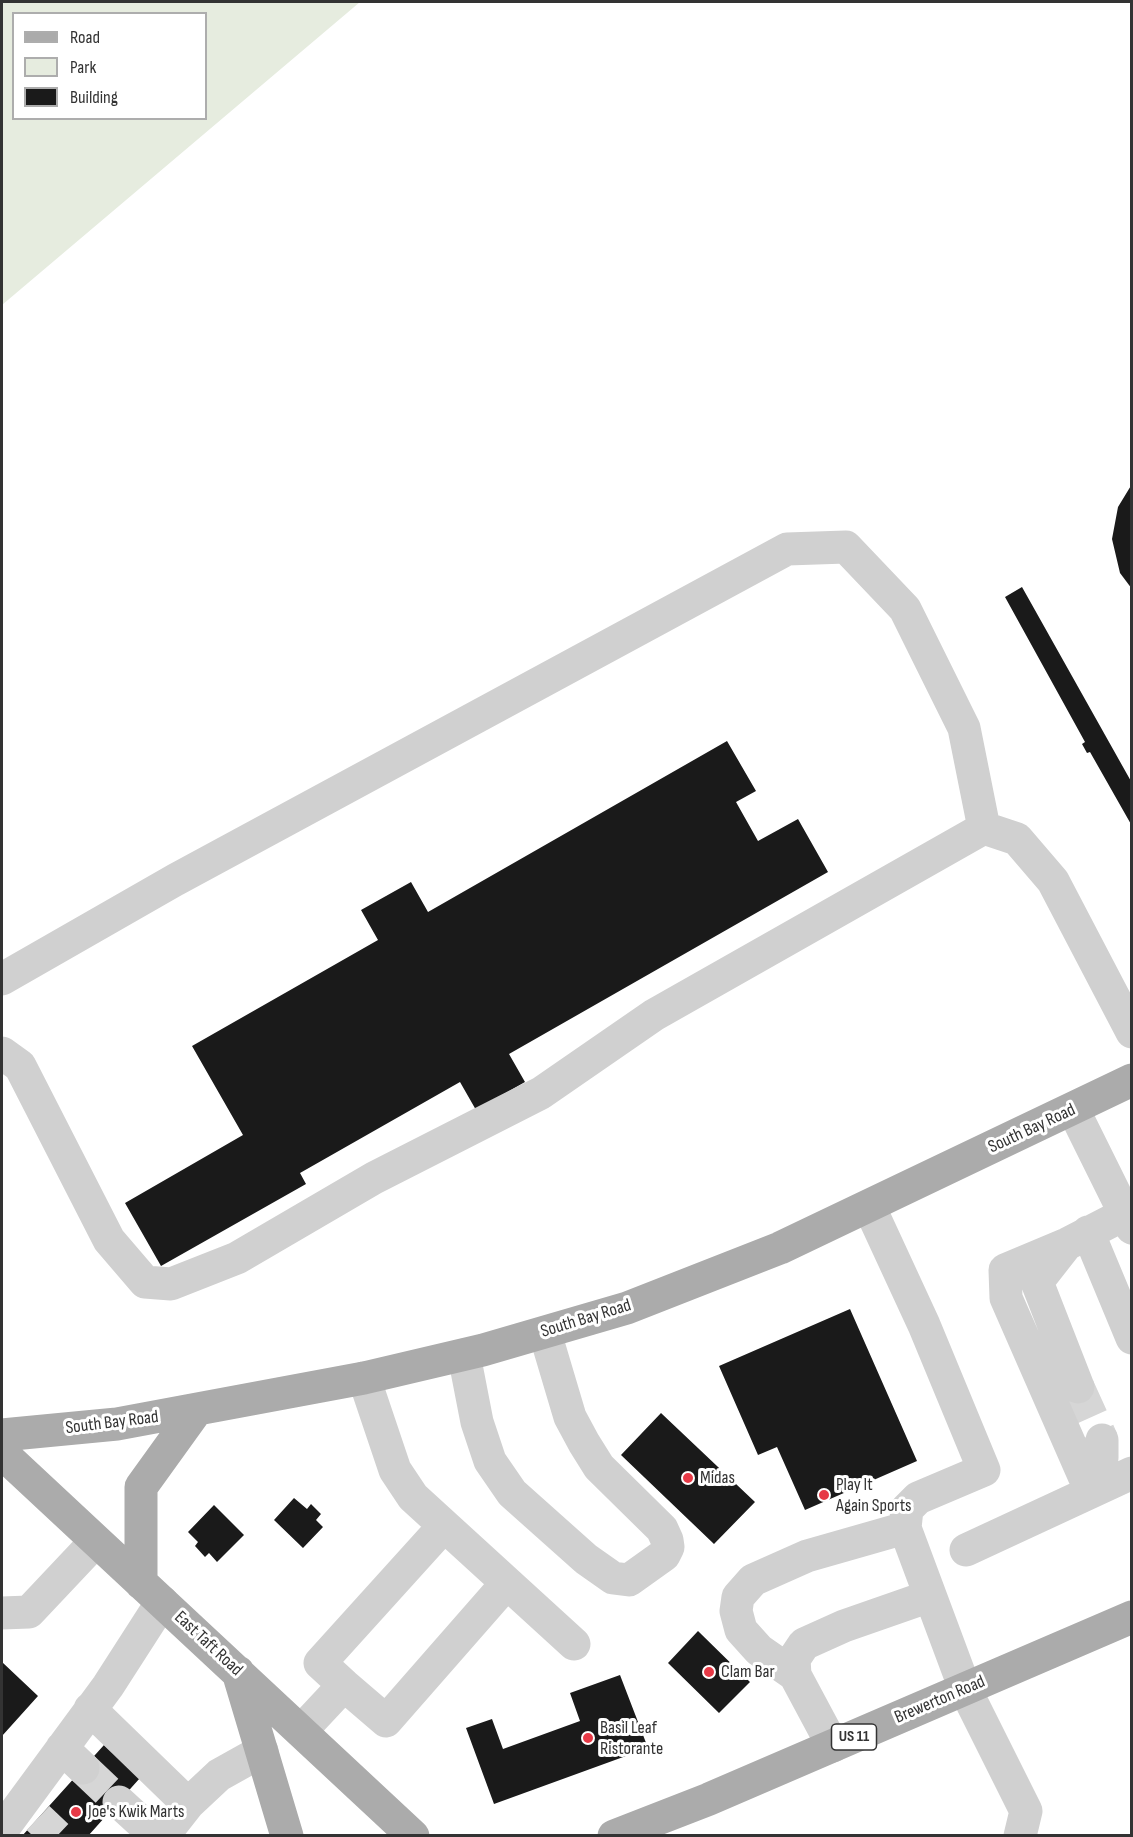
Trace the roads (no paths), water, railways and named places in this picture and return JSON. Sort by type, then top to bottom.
[{"type":"main road","name":"South Bay Road","points":[[2,1435],[117,1424],[195,1412],[364,1378],[464,1355],[627,1308],[769,1252],[1131,1080]]},
{"type":"main road","points":[[152,1592],[141,1487],[195,1412]]},
{"type":"main road","name":"East Taft Road","points":[[2,1453],[94,1542],[152,1592],[413,1836]]},
{"type":"main road","name":"Brewerton Road","points":[[614,1836],[709,1799],[1131,1617]]},
{"type":"main road","points":[[237,1671],[287,1836]]},
{"type":"main road","points":[[677,1836],[709,1799]]},
{"type":"lane","points":[[2,979],[175,880],[787,549],[846,547],[905,609],[964,728],[984,828]]},
{"type":"lane","points":[[2,1053],[20,1066],[109,1240],[145,1282],[171,1284],[237,1258],[374,1178],[541,1093],[654,1015],[984,828],[1017,839],[1053,881],[1131,1032]]},
{"type":"lane","points":[[1073,1109],[1129,1218],[1005,1270],[1006,1299],[1088,1484]]},
{"type":"lane","points":[[869,1206],[924,1325],[984,1470],[918,1498],[907,1509],[904,1528],[965,1689],[1026,1811],[1020,1836]]},
{"type":"lane","points":[[1078,1238],[1131,1338]]},
{"type":"lane","points":[[1078,1238],[1037,1282],[1078,1387]]},
{"type":"lane","points":[[464,1355],[477,1422],[490,1461],[512,1493],[586,1559],[613,1578],[629,1580],[664,1555],[667,1540],[662,1529],[599,1467],[584,1443],[570,1417],[545,1333]]},
{"type":"lane","points":[[364,1378],[395,1470],[413,1497],[442,1527],[574,1644]]},
{"type":"lane","points":[[1088,1484],[1102,1458],[1102,1440]]},
{"type":"lane","points":[[966,1550],[1088,1484],[1131,1473]]},
{"type":"lane","points":[[442,1527],[320,1663],[344,1685],[386,1721],[506,1584]]},
{"type":"lane","points":[[795,1674],[759,1650],[741,1630],[736,1611],[738,1597],[753,1581],[807,1556],[904,1528]]},
{"type":"lane","points":[[2,1613],[29,1612],[94,1542]]},
{"type":"lane","points":[[2,1830],[30,1810],[72,1758],[90,1709],[152,1592]]},
{"type":"lane","points":[[833,1746],[795,1674],[794,1659],[804,1644],[844,1626],[930,1596]]},
{"type":"lane","points":[[301,1731],[344,1685]]},
{"type":"lane","points":[[90,1709],[189,1804]]},
{"type":"lane","points":[[163,1836],[189,1804],[219,1774],[261,1752]]},
{"type":"lane","points":[[119,1802],[156,1836]]},
{"type":"tunnel","points":[[1078,1387],[1102,1440]]},
{"type":"tunnel","points":[[83,1768],[119,1802]]},
{"type":"tunnel","points":[[38,1818],[57,1836]]},
{"type":"place","name":"Midas","points":[[688,1478]]},
{"type":"place","name":"Play It Again Sports","points":[[824,1495]]},
{"type":"place","name":"Clam Bar","points":[[709,1672]]},
{"type":"place","name":"Basil Leaf Ristorante","points":[[588,1738]]},
{"type":"place","name":"Joe's Kwik Marts","points":[[76,1812]]}]
